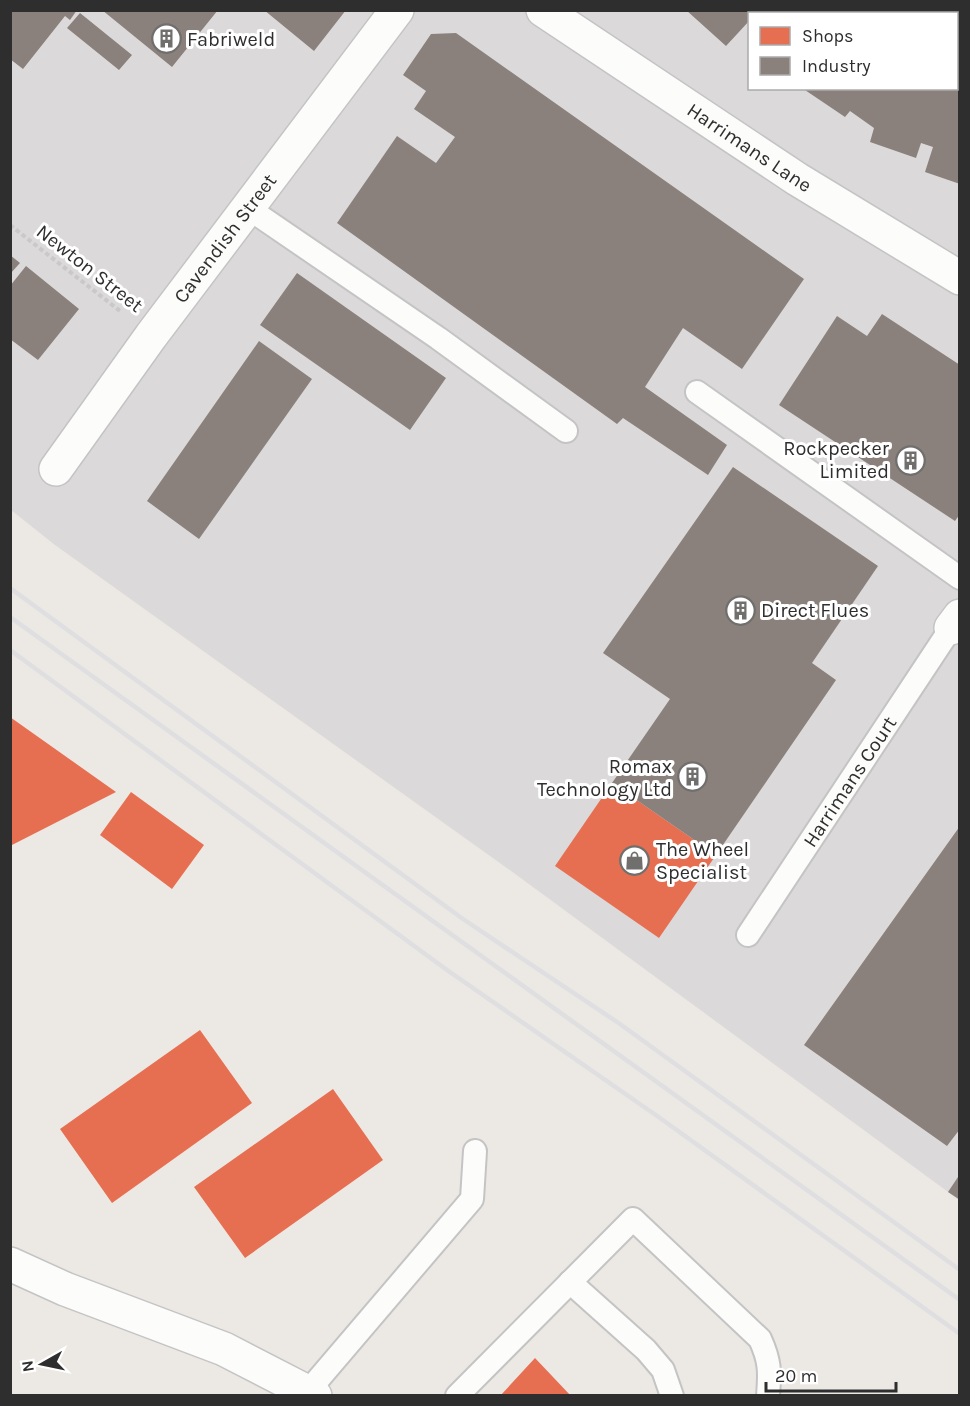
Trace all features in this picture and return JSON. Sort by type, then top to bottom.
[{"type":"street","name":"Cavendish Street","points":[[56,469],[151,336],[397,10]]},
{"type":"street","name":"Harrimans Lane","points":[[543,10],[797,180],[960,278]]},
{"type":"street","points":[[10,1264],[65,1289],[224,1348],[309,1394]]},
{"type":"lane","points":[[248,208],[438,338],[566,431]]},
{"type":"lane","points":[[697,392],[960,578]]},
{"type":"lane","name":"Harrimans Court","points":[[748,935],[955,622]]},
{"type":"lane","points":[[309,1394],[472,1198],[476,1152]]},
{"type":"lane","points":[[457,1395],[633,1219],[760,1338],[768,1357],[770,1375],[768,1395]]},
{"type":"lane","points":[[570,1282],[646,1350],[663,1370],[672,1395]]},
{"type":"path","name":"Newton Street","points":[[10,225],[151,336]]},
{"type":"shaded area","points":[[11,11],[959,11],[959,1200],[518,876],[55,545],[11,510],[10,476],[12,473],[10,472]]},
{"type":"building: Shops","points":[[10,717],[116,792],[10,846]]},
{"type":"building: Shops","name":"The Wheel Specialist","points":[[612,783],[716,855],[659,938],[555,866]]},
{"type":"building: Shops","points":[[131,792],[204,845],[172,889],[100,835]]},
{"type":"building: Shops","points":[[200,1030],[252,1103],[112,1203],[60,1129]]},
{"type":"building: Shops","points":[[333,1089],[383,1160],[245,1258],[194,1187]]},
{"type":"building: Shops","points":[[535,1358],[571,1396],[500,1396]]},
{"type":"building: Industry","points":[[10,10],[77,10],[70,20],[65,16],[23,69],[10,59]]},
{"type":"building: Industry","name":"Fabriweld","points":[[102,10],[218,10],[172,67]]},
{"type":"building: Industry","name":"Fabriweld","points":[[264,10],[346,10],[314,51]]},
{"type":"building: Industry","points":[[686,10],[758,10],[748,12],[748,22],[726,46]]},
{"type":"building: Industry","points":[[915,10],[960,10],[960,184],[925,172],[933,147],[921,143],[916,158],[870,142],[874,128],[850,111],[845,117],[805,90],[958,90],[958,12],[914,12]]},
{"type":"building: Industry","points":[[80,13],[132,55],[119,70],[67,28]]},
{"type":"building: Industry","points":[[456,33],[804,279],[742,369],[683,328],[645,387],[727,445],[708,475],[623,418],[617,424],[337,223],[397,136],[436,163],[455,137],[414,109],[426,91],[403,75],[431,34]]},
{"type":"building: Industry","points":[[10,255],[20,263],[10,274]]},
{"type":"building: Industry","points":[[26,266],[79,309],[38,360],[10,339],[10,286]]},
{"type":"building: Industry","points":[[297,273],[446,378],[410,430],[260,325]]},
{"type":"building: Industry","name":"Rockpecker Limited","points":[[882,314],[960,365],[960,514],[955,521],[779,405],[837,316],[867,336]]},
{"type":"building: Industry","points":[[259,341],[312,379],[199,539],[147,501]]},
{"type":"building: Industry","name":"Direct Flues","points":[[733,467],[878,566],[812,663],[836,680],[716,855],[612,783],[670,699],[603,653]]},
{"type":"building: Industry","points":[[960,826],[960,1129],[947,1146],[804,1045]]},
{"type":"building: Industry","points":[[960,1174],[960,1200],[948,1192]]},
{"type":"railway","points":[[10,588],[463,919],[620,1024],[960,1270]]},
{"type":"railway","points":[[10,617],[960,1300]]},
{"type":"railway","points":[[10,650],[447,970],[660,1118],[960,1334]]},
{"type":"place","name":"Fabriweld","points":[[166,39]]},
{"type":"place","name":"Rockpecker Limited","points":[[910,460]]},
{"type":"place","name":"Direct Flues","points":[[740,610]]},
{"type":"place","name":"Romax Technology Ltd","points":[[693,777]]},
{"type":"place","name":"The Wheel Specialist","points":[[635,860]]}]
